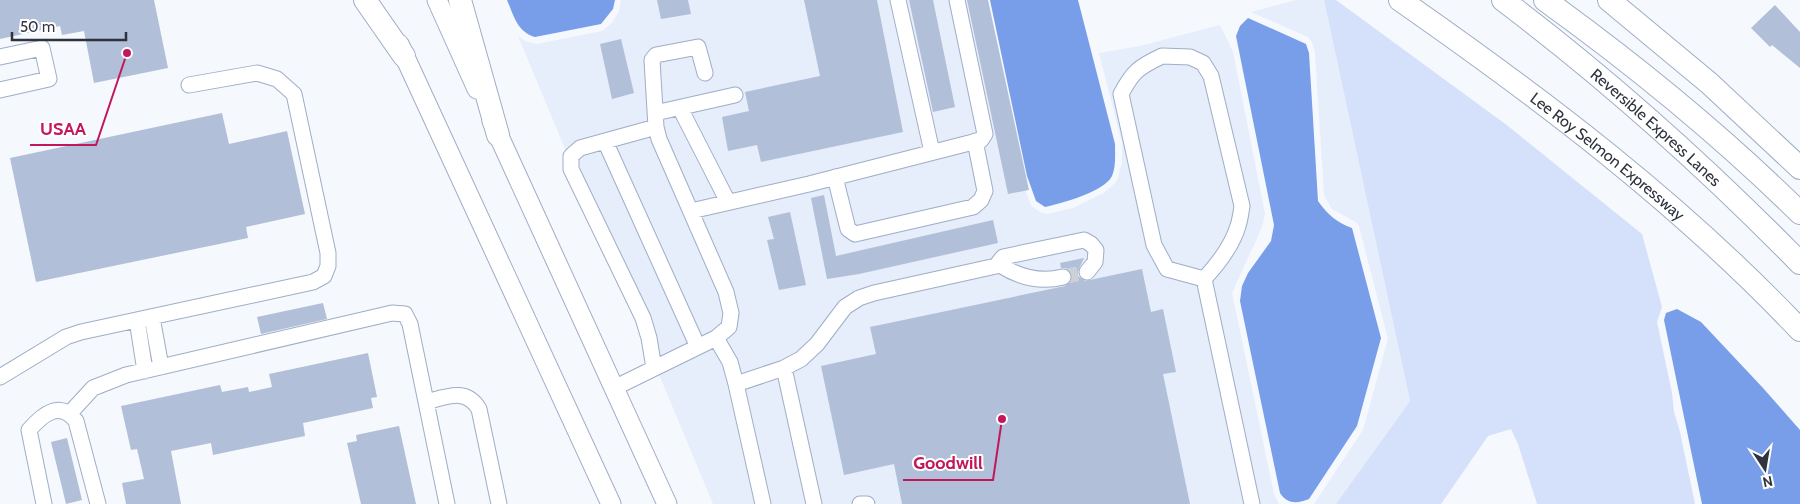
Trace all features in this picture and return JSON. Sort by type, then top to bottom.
[{"type":"highway","points":[[365,0],[404,56]]},
{"type":"highway","points":[[460,0],[498,135]]},
{"type":"highway","name":"Lee Roy Selmon Expressway","points":[[1400,0],[1517,83],[1603,149],[1727,259],[1800,330]]},
{"type":"highway","name":"Reversible Express Lanes","points":[[1503,0],[1576,58],[1666,134],[1745,207],[1800,263]]},
{"type":"highway","points":[[1546,0],[1671,96],[1735,152],[1800,213]]},
{"type":"highway","points":[[1609,0],[1709,82],[1800,168]]},
{"type":"main road","points":[[378,0],[611,504]]},
{"type":"main road","points":[[437,0],[667,504]]},
{"type":"lane","points":[[898,0],[932,152]]},
{"type":"lane","points":[[690,211],[980,140],[985,134],[957,0]]},
{"type":"lane","points":[[614,388],[716,338],[728,327],[731,313],[726,292],[659,139],[652,60],[656,54],[698,47],[705,73]]},
{"type":"lane","points":[[0,56],[42,48],[49,79],[0,90]]},
{"type":"lane","points":[[1162,56],[1190,57],[1202,63],[1212,76],[1242,206],[1238,226],[1230,243],[1216,266],[1204,279],[1167,269],[1154,245],[1121,94],[1130,77],[1143,65],[1162,56]]},
{"type":"lane","points":[[0,377],[66,337],[81,332],[313,282],[324,276],[328,266],[328,252],[294,94],[277,79],[257,73],[189,85]]},
{"type":"lane","points":[[654,368],[649,338],[643,318],[571,170],[572,156],[580,148],[656,120],[680,108],[735,95]]},
{"type":"lane","points":[[680,108],[728,202]]},
{"type":"lane","points":[[605,140],[698,347]]},
{"type":"lane","points":[[835,177],[848,229],[856,234],[973,207],[981,200],[985,191],[975,141]]},
{"type":"lane","points":[[996,266],[1003,257],[1084,240],[1096,250],[1095,262],[1087,272]]},
{"type":"lane","points":[[736,384],[784,368],[802,359],[818,344],[845,307],[859,298],[874,293],[996,266],[1032,280],[1063,277]]},
{"type":"lane","points":[[1204,279],[1252,504]]},
{"type":"lane","points":[[70,413],[93,388],[126,375],[392,313],[405,314],[410,324],[447,504]]},
{"type":"lane","points":[[152,317],[161,367]]},
{"type":"lane","points":[[137,320],[145,371]]},
{"type":"lane","points":[[716,338],[730,362],[763,504]]},
{"type":"lane","points":[[784,368],[814,504]]},
{"type":"lane","points":[[426,402],[460,394],[476,403],[479,409],[499,504]]},
{"type":"lane","points":[[44,504],[29,430],[40,417],[60,410],[70,413],[76,421],[98,504]]},
{"type":"lane","points":[[860,504],[867,504]]},
{"type":"shaded area","points":[[621,0],[983,0],[1021,177],[1031,206],[1047,214],[1073,208],[1104,193],[1118,178],[1122,162],[1122,143],[1099,53],[1140,46],[1220,25],[1233,52],[1265,214],[1262,227],[1232,293],[1274,494],[1279,504],[713,504],[518,36],[525,41],[537,44],[602,31],[613,22],[619,11]]},
{"type":"shaded area","points":[[1296,0],[1324,0],[1410,401],[1336,504],[1314,504],[1363,430],[1388,339],[1359,226],[1356,222],[1332,209],[1324,195],[1315,53],[1312,42],[1308,37],[1251,12]]},
{"type":"shaded area","points":[[1324,0],[1336,0],[1508,126],[1642,234],[1662,307],[1657,322],[1672,393],[1674,412],[1695,504],[1537,504],[1518,444],[1511,429],[1488,436],[1441,504],[1336,504],[1410,401]]},
{"type":"water","points":[[507,0],[615,0],[613,9],[601,24],[535,37],[529,35],[520,27]]},
{"type":"water","points":[[990,0],[1078,0],[1115,144],[1112,176],[1101,187],[1082,196],[1045,207],[1036,201],[1027,176]]},
{"type":"water","points":[[1248,18],[1306,44],[1309,53],[1318,201],[1333,218],[1352,228],[1381,338],[1357,426],[1309,499],[1300,502],[1289,501],[1280,493],[1240,301],[1242,286],[1248,273],[1271,241],[1274,225],[1236,36],[1240,26]]},
{"type":"water","points":[[1677,309],[1701,322],[1800,430],[1800,504],[1702,504],[1664,320],[1666,313]]},
{"type":"building","points":[[0,0],[154,0],[168,68],[94,83],[84,31],[62,35],[60,26],[0,39]]},
{"type":"building","points":[[657,0],[688,0],[691,14],[661,19]]},
{"type":"building","points":[[804,0],[877,0],[903,132],[761,162],[757,145],[728,151],[722,117],[749,111],[745,92],[820,76]]},
{"type":"building","points":[[909,0],[933,0],[955,107],[933,112]]},
{"type":"building","points":[[967,0],[988,0],[1029,190],[1008,194]]},
{"type":"building","points":[[1775,5],[1800,32],[1800,68],[1772,45],[1770,47],[1751,28]]},
{"type":"building","points":[[621,39],[634,93],[612,99],[600,44]]},
{"type":"building","points":[[222,113],[229,144],[287,131],[305,214],[246,227],[248,238],[36,282],[10,158]]},
{"type":"building","points":[[824,195],[836,256],[993,220],[998,243],[859,274],[827,279],[811,198]]},
{"type":"building","points":[[790,212],[806,285],[779,290],[767,240],[774,239],[768,217]]},
{"type":"building","points":[[1084,258],[1078,271],[1078,276],[1085,281],[1142,269],[1151,312],[1163,309],[1176,372],[1163,374],[1190,504],[902,504],[894,464],[844,475],[821,366],[876,354],[870,327],[1065,286],[1072,280],[1072,275],[1066,268],[1061,268],[1060,263]]},
{"type":"building","points":[[323,303],[327,319],[261,334],[257,317]]},
{"type":"building","points":[[368,353],[377,397],[371,398],[373,408],[303,423],[305,436],[213,455],[211,443],[171,451],[181,504],[126,504],[122,483],[144,479],[137,449],[131,450],[121,406],[220,385],[222,392],[248,387],[249,392],[272,387],[269,374]]},
{"type":"building","points":[[399,426],[416,504],[361,504],[347,443],[357,441],[356,435]]},
{"type":"building","points":[[67,438],[82,500],[66,504],[51,442]]},
{"type":"tunnel","points":[[1063,277],[1087,272]]},
{"type":"place","name":"USAA","points":[[127,53]]},
{"type":"place","name":"Goodwill","points":[[1002,419]]}]
